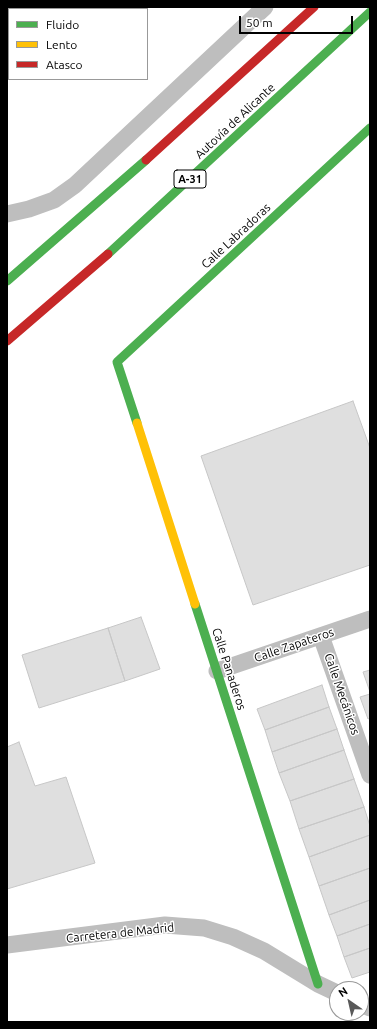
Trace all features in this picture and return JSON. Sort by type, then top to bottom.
[{"type":"main road","points":[[7,281],[188,123],[314,7]]},
{"type":"main road","name":"Autovía de Alicante","points":[[7,341],[95,266],[370,12]]},
{"type":"main road","name":"Calle Labradoras","points":[[117,362],[370,128]]},
{"type":"main road","name":"Calle Panaderos","points":[[117,362],[318,984]]},
{"type":"street","points":[[7,214],[28,209],[54,200],[74,184],[265,7]]},
{"type":"street","name":"Calle Zapateros","points":[[217,671],[370,619]]},
{"type":"street","name":"Calle Mecánicos","points":[[321,636],[370,775]]},
{"type":"street","name":"Carretera de Madrid","points":[[7,945],[165,925],[204,928],[233,937],[264,951],[329,989]]},
{"type":"building","points":[[353,401],[370,448],[370,565],[253,605],[201,456]]},
{"type":"building","points":[[141,617],[160,669],[125,681],[108,628]]},
{"type":"building","points":[[108,628],[125,681],[39,708],[22,655]]},
{"type":"building","points":[[370,670],[370,692],[363,672]]},
{"type":"building","points":[[322,685],[329,707],[265,730],[257,709]]},
{"type":"building","points":[[370,694],[370,718],[368,719],[360,697]]},
{"type":"building","points":[[329,707],[337,729],[272,752],[265,730]]},
{"type":"building","points":[[337,729],[344,750],[279,773],[272,752]]},
{"type":"building","points":[[19,742],[35,786],[66,777],[95,863],[7,889],[7,747]]},
{"type":"building","points":[[344,750],[354,779],[290,801],[279,773]]},
{"type":"building","points":[[354,779],[364,807],[299,829],[290,801]]},
{"type":"building","points":[[364,807],[370,826],[370,835],[309,857],[299,829]]},
{"type":"building","points":[[370,835],[370,868],[319,886],[309,857]]},
{"type":"building","points":[[370,868],[370,900],[329,915],[319,886]]},
{"type":"building","points":[[370,900],[370,924],[337,936],[329,915]]},
{"type":"building","points":[[370,924],[370,948],[344,957],[337,936]]},
{"type":"building","points":[[370,948],[370,972],[352,978],[344,957]]},
{"type":"traffic: fast","points":[[108,254],[370,12]]},
{"type":"traffic: fast","points":[[137,423],[117,362],[370,128]]},
{"type":"traffic: fast","points":[[7,281],[146,160]]},
{"type":"traffic: fast","points":[[195,604],[318,984]]},
{"type":"traffic: slow","points":[[137,423],[195,604]]},
{"type":"traffic: jam","points":[[146,160],[314,7]]},
{"type":"traffic: jam","points":[[7,341],[108,254]]}]
